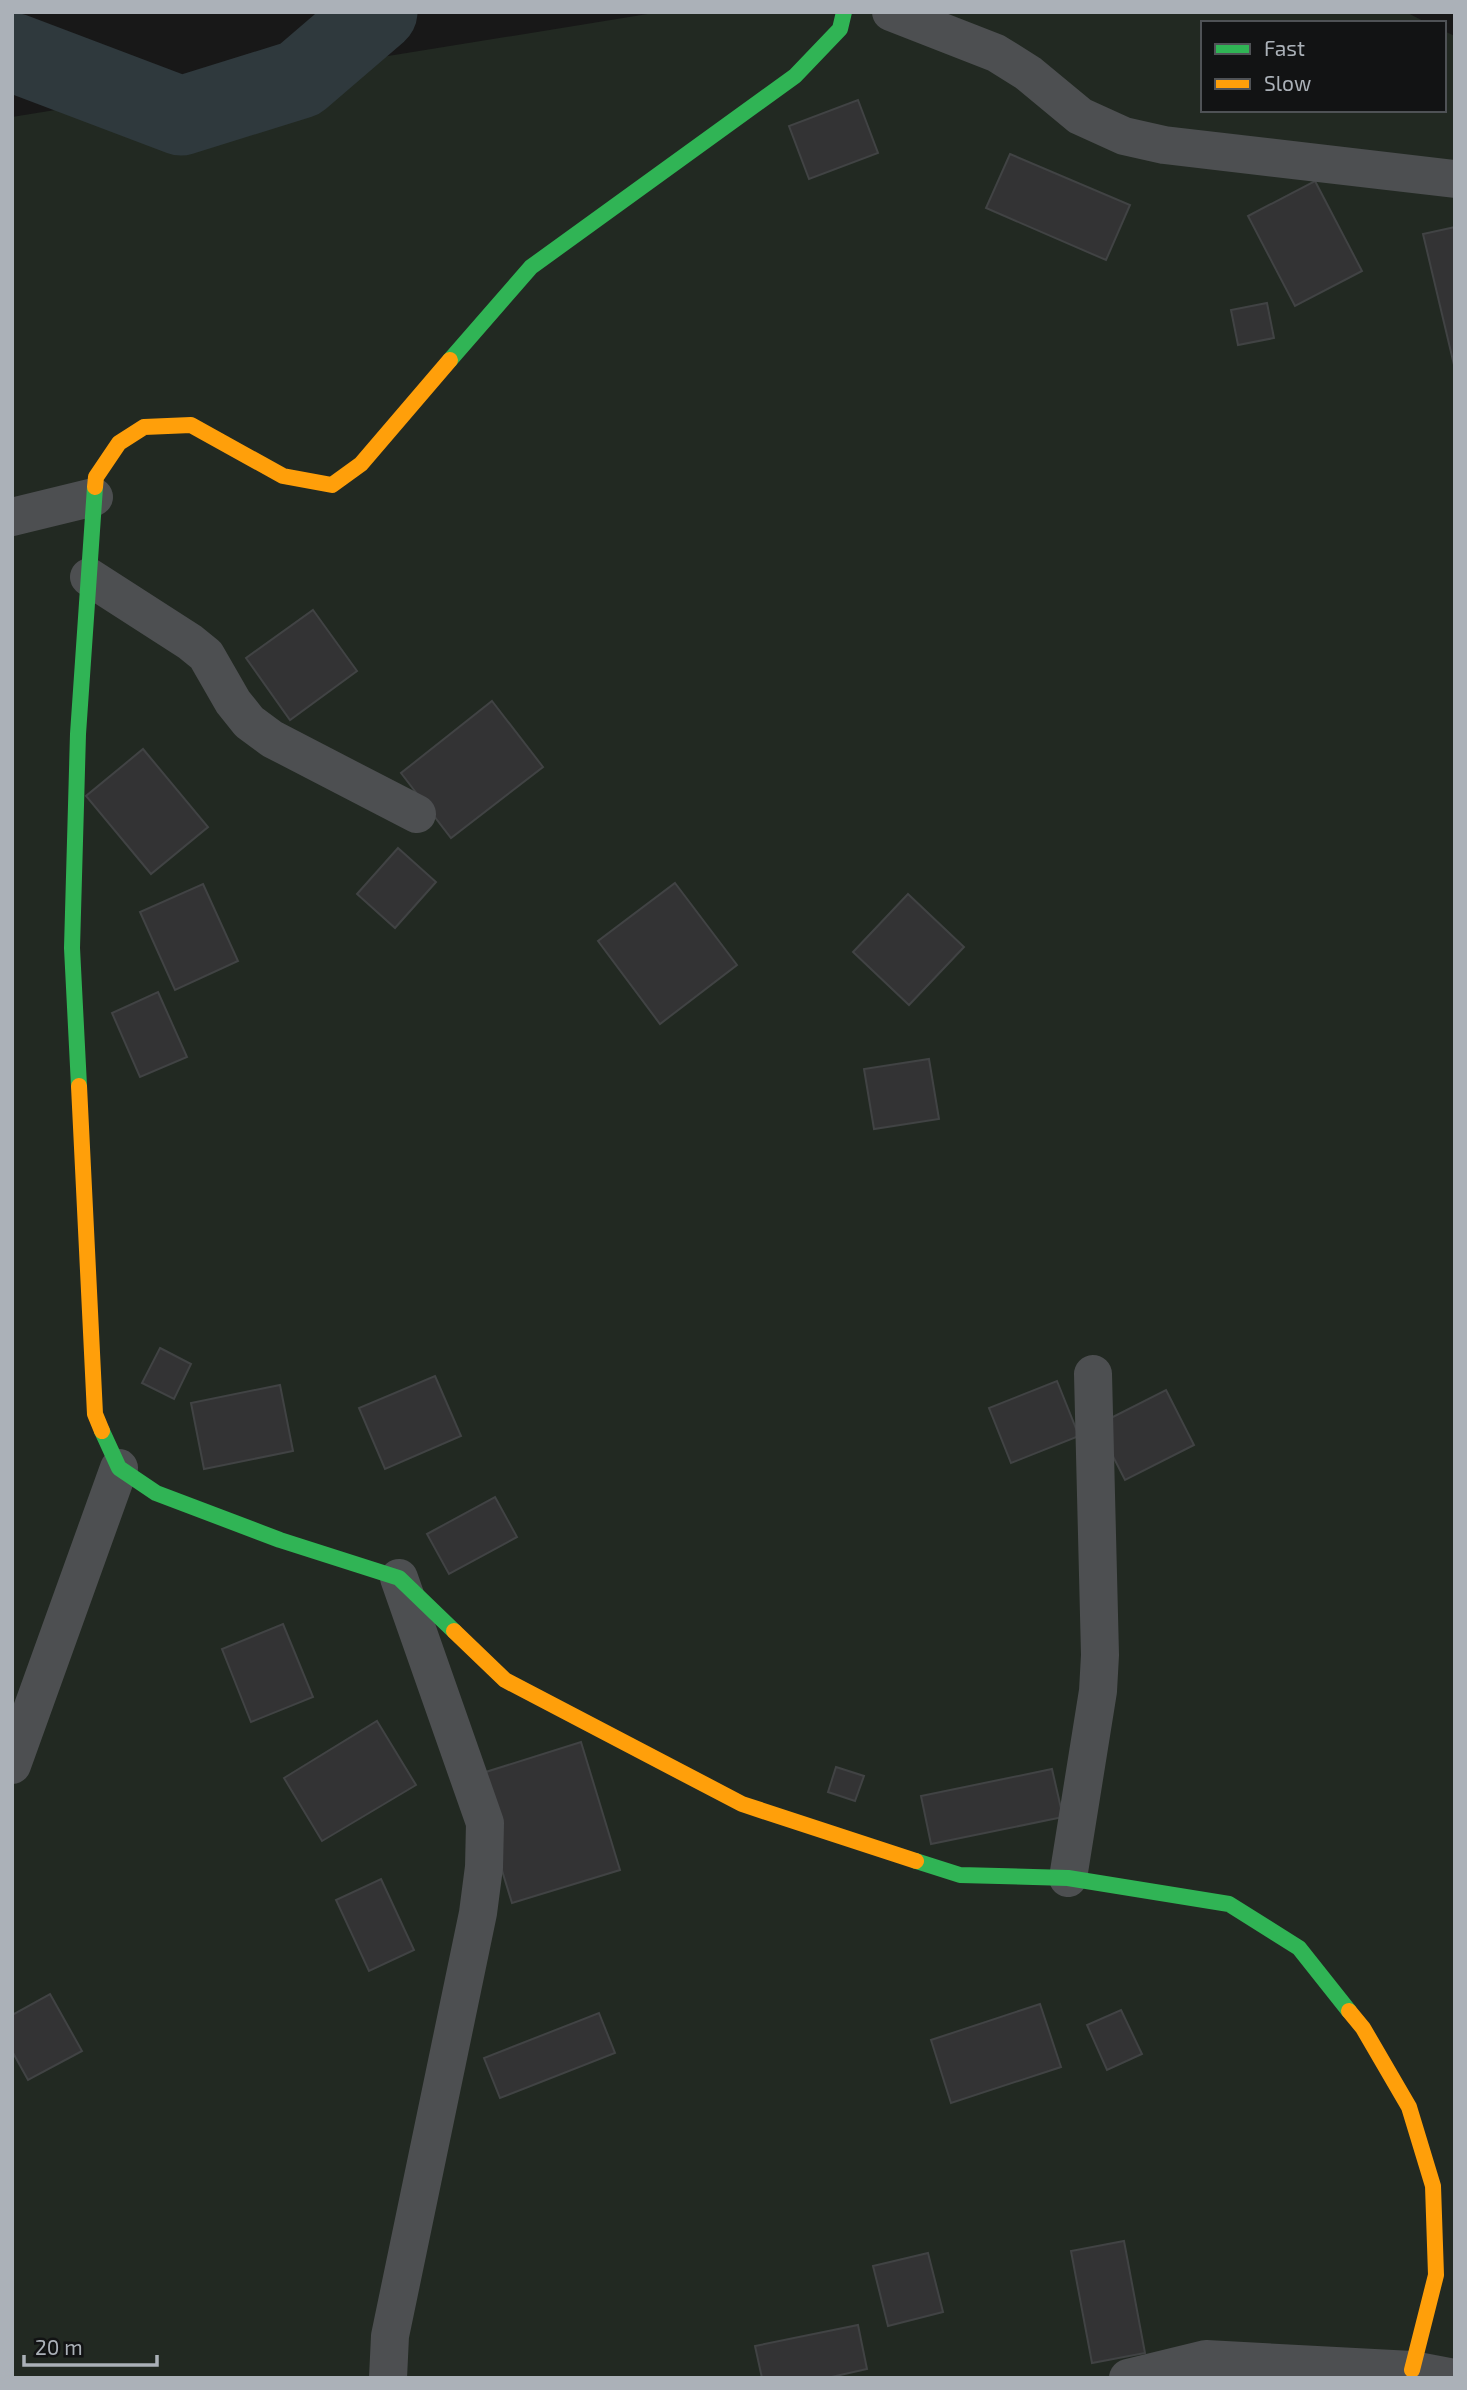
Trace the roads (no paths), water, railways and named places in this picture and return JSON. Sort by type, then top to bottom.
[{"type":"street","points":[[844,12],[840,29],[795,76],[531,267],[361,464],[332,485],[283,476],[191,425],[144,427],[119,443],[96,477],[78,734],[72,948],[95,1415],[119,1468],[156,1493],[280,1540],[399,1578],[505,1680],[743,1804],[960,1875],[1068,1878],[1229,1904],[1299,1948],[1363,2028],[1409,2107],[1433,2186],[1436,2275],[1412,2370]]},
{"type":"street","points":[[891,12],[996,53],[1028,73],[1080,116],[1124,136],[1164,145],[1455,179]]},
{"type":"street","points":[[12,517],[94,498]]},
{"type":"street","points":[[89,577],[206,655],[233,702],[249,722],[264,734],[417,814]]},
{"type":"street","points":[[1068,1878],[1098,1691],[1100,1655],[1093,1374]]},
{"type":"street","points":[[12,1765],[119,1468]]},
{"type":"street","points":[[388,2378],[390,2336],[478,1913],[484,1867],[485,1823],[399,1578]]},
{"type":"street","points":[[1128,2378],[1206,2359],[1412,2370],[1454,2378]]},
{"type":"waterway","points":[[12,52],[181,116],[300,79],[378,12]]}]
